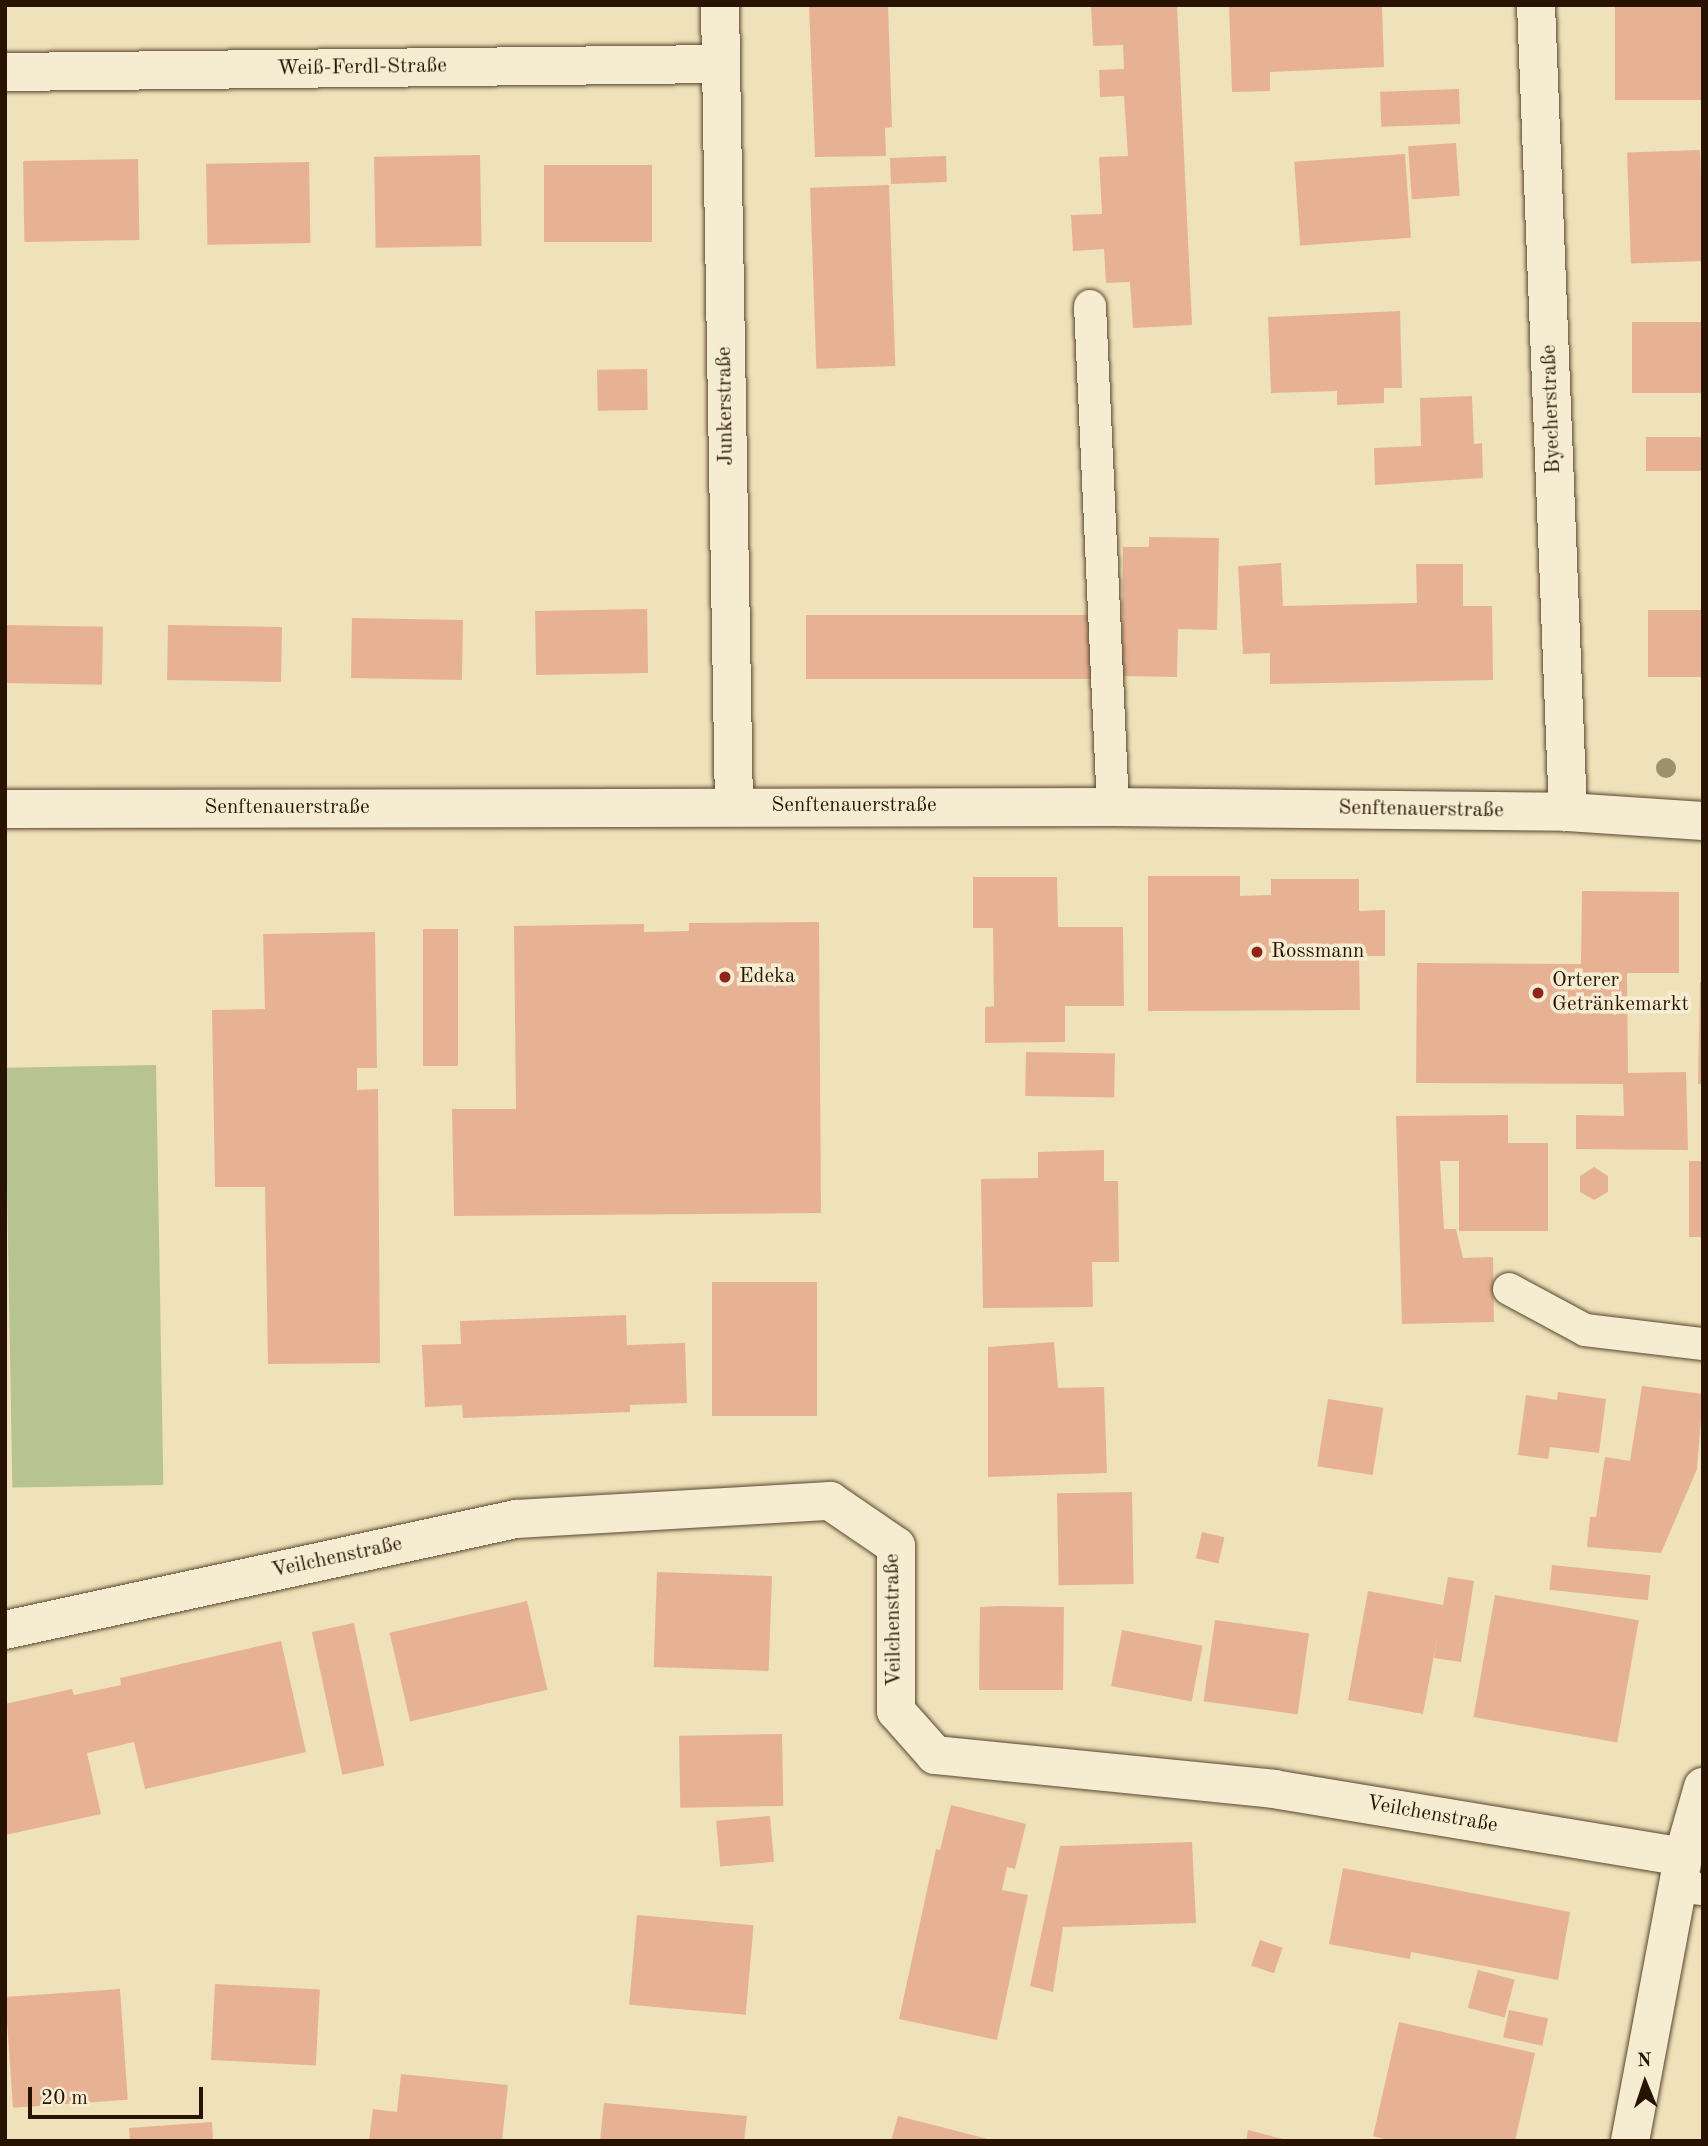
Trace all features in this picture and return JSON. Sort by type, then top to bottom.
[{"type":"street","name":"Junkerstraße","points":[[720,5],[734,806]]},
{"type":"street","name":"Byecherstraße","points":[[1536,5],[1568,812]]},
{"type":"street","name":"Weiß-Ferdl-Straße","points":[[5,72],[719,64]]},
{"type":"street","name":"Senftenauerstraße","points":[[5,809],[1113,807],[1568,812],[1703,821]]},
{"type":"street","name":"Veilchenstraße","points":[[5,1630],[516,1519],[830,1501],[896,1546],[896,1711],[935,1755],[1274,1789],[1688,1878]]},
{"type":"street","points":[[1630,2141],[1688,1878],[1703,1787]]},
{"type":"lane","points":[[1090,306],[1113,807]]},
{"type":"lane","points":[[1509,1289],[1585,1330],[1703,1344]]},
{"type":"green space","points":[[156,1065],[163,1485],[12,1488],[5,1068]]},
{"type":"building","points":[[809,5],[888,5],[892,127],[885,128],[886,156],[815,157]]},
{"type":"building","points":[[1091,5],[1177,5],[1192,325],[1133,328],[1130,282],[1106,283],[1104,249],[1073,251],[1071,215],[1102,214],[1099,157],[1128,156],[1124,96],[1100,97],[1099,70],[1124,69],[1123,45],[1093,46]]},
{"type":"building","points":[[1229,5],[1382,5],[1384,67],[1270,72],[1270,91],[1232,92]]},
{"type":"building","points":[[1615,5],[1703,5],[1703,100],[1615,100]]},
{"type":"building","points":[[1459,89],[1460,124],[1381,127],[1380,92]]},
{"type":"building","points":[[1456,143],[1460,196],[1412,199],[1408,146]]},
{"type":"building","points":[[1700,150],[1703,261],[1631,263],[1627,153]]},
{"type":"building","points":[[1405,154],[1411,238],[1300,246],[1294,162]]},
{"type":"building","points":[[480,155],[482,246],[376,248],[374,157]]},
{"type":"building","points":[[946,156],[947,182],[891,184],[890,158]]},
{"type":"building","points":[[138,159],[139,240],[24,242],[23,161]]},
{"type":"building","points":[[309,162],[310,243],[207,245],[206,164]]},
{"type":"building","points":[[544,165],[652,165],[652,242],[544,242]]},
{"type":"building","points":[[889,185],[895,366],[816,369],[810,188]]},
{"type":"building","points":[[1400,311],[1402,388],[1384,388],[1384,403],[1337,405],[1337,391],[1271,393],[1268,317]]},
{"type":"building","points":[[1632,322],[1703,322],[1703,393],[1632,393]]},
{"type":"building","points":[[647,369],[648,410],[598,411],[597,370]]},
{"type":"building","points":[[1472,396],[1474,444],[1482,443],[1483,478],[1375,485],[1374,448],[1421,446],[1420,398]]},
{"type":"building","points":[[1646,437],[1703,437],[1703,471],[1646,471]]},
{"type":"building","points":[[1149,537],[1219,538],[1217,630],[1178,629],[1177,677],[1122,676],[1123,547],[1149,547]]},
{"type":"building","points":[[1281,563],[1283,606],[1417,603],[1416,564],[1463,564],[1463,606],[1492,606],[1493,680],[1270,684],[1270,653],[1243,654],[1238,566]]},
{"type":"building","points":[[647,609],[648,673],[536,675],[535,611]]},
{"type":"building","points":[[1648,610],[1703,610],[1703,677],[1648,677]]},
{"type":"building","points":[[806,615],[1091,615],[1091,679],[806,679]]},
{"type":"building","points":[[352,618],[463,620],[462,680],[351,678]]},
{"type":"building","points":[[5,625],[103,627],[102,685],[5,683]]},
{"type":"building","points":[[168,625],[282,627],[281,682],[167,680]]},
{"type":"building","points":[[1148,876],[1240,876],[1240,896],[1271,895],[1271,879],[1359,879],[1359,911],[1385,910],[1385,956],[1359,956],[1360,1010],[1148,1011]]},
{"type":"building","points":[[973,877],[1057,877],[1058,927],[1123,927],[1124,1006],[1065,1006],[1065,1042],[985,1043],[985,1007],[994,1006],[993,928],[973,928]]},
{"type":"building","points":[[1582,891],[1679,892],[1679,973],[1627,973],[1628,1073],[1686,1072],[1688,1150],[1576,1149],[1576,1115],[1624,1116],[1623,1084],[1416,1083],[1417,963],[1581,964]]},
{"type":"building","points":[[819,922],[821,1213],[454,1216],[452,1109],[516,1109],[514,926],[644,924],[644,932],[689,931],[689,923]]},
{"type":"building","points":[[423,929],[458,929],[458,1066],[423,1066]]},
{"type":"building","points":[[375,932],[377,1068],[357,1068],[357,1090],[378,1089],[380,1363],[268,1364],[265,1187],[215,1187],[212,1010],[265,1009],[263,934]]},
{"type":"building","points":[[1700,982],[1703,982],[1703,1084],[1698,1084]]},
{"type":"building","points":[[1026,1052],[1115,1054],[1114,1098],[1025,1096]]},
{"type":"building","points":[[1508,1115],[1508,1143],[1548,1143],[1548,1231],[1459,1231],[1459,1161],[1440,1161],[1444,1229],[1456,1229],[1463,1258],[1493,1257],[1494,1322],[1402,1324],[1396,1116]]},
{"type":"building","points":[[1104,1150],[1104,1181],[1118,1181],[1119,1262],[1092,1262],[1093,1307],[983,1308],[981,1179],[1038,1178],[1038,1152]]},
{"type":"building","points":[[1689,1161],[1703,1161],[1703,1237],[1689,1237]]},
{"type":"building","points":[[1594,1167],[1608,1176],[1608,1192],[1594,1200],[1580,1192],[1580,1176]]},
{"type":"building","points":[[712,1282],[817,1282],[817,1416],[712,1416]]},
{"type":"building","points":[[626,1315],[627,1345],[685,1343],[687,1403],[630,1405],[630,1412],[463,1418],[462,1405],[425,1407],[422,1345],[461,1344],[460,1321]]},
{"type":"building","points":[[1054,1342],[1058,1388],[1104,1387],[1107,1473],[988,1477],[988,1347]]},
{"type":"building","points":[[1642,1386],[1703,1394],[1697,1469],[1661,1553],[1587,1547],[1590,1517],[1596,1517],[1605,1457],[1630,1461]]},
{"type":"building","points":[[1558,1392],[1606,1399],[1599,1453],[1550,1447],[1548,1459],[1518,1455],[1526,1395],[1557,1400]]},
{"type":"building","points":[[1328,1399],[1383,1408],[1373,1475],[1317,1466]]},
{"type":"building","points":[[1132,1492],[1134,1584],[1059,1585],[1057,1493]]},
{"type":"building","points":[[1202,1532],[1224,1537],[1218,1563],[1196,1558]]},
{"type":"building","points":[[1552,1565],[1650,1575],[1648,1600],[1549,1590]]},
{"type":"building","points":[[657,1572],[772,1576],[769,1671],[654,1667]]},
{"type":"building","points":[[1448,1577],[1474,1581],[1461,1662],[1434,1658],[1438,1634],[1423,1714],[1348,1700],[1368,1591],[1443,1605]]},
{"type":"building","points":[[1495,1595],[1639,1620],[1617,1742],[1473,1717]]},
{"type":"building","points":[[527,1601],[547,1690],[410,1721],[390,1633]]},
{"type":"building","points":[[980,1607],[1064,1607],[1063,1690],[979,1690]]},
{"type":"building","points":[[1215,1620],[1309,1633],[1298,1714],[1204,1701]]},
{"type":"building","points":[[354,1623],[384,1766],[342,1775],[312,1632]]},
{"type":"building","points":[[1122,1630],[1202,1646],[1192,1702],[1111,1686]]},
{"type":"building","points":[[281,1641],[306,1752],[145,1789],[134,1742],[87,1753],[101,1814],[5,1835],[5,1704],[72,1689],[74,1695],[121,1685],[120,1678]]},
{"type":"building","points":[[782,1734],[783,1806],[680,1808],[679,1736]]},
{"type":"building","points":[[951,1805],[1026,1824],[1015,1869],[1007,1867],[1002,1890],[1028,1895],[997,2040],[899,2019],[936,1849],[940,1850]]},
{"type":"building","points":[[770,1816],[774,1862],[720,1867],[716,1821]]},
{"type":"building","points":[[1192,1842],[1196,1923],[1063,1927],[1053,1992],[1030,1986],[1060,1846]]},
{"type":"building","points":[[1343,1868],[1570,1912],[1558,1980],[1411,1952],[1410,1959],[1329,1944]]},
{"type":"building","points":[[637,1915],[754,1925],[746,2015],[629,2005]]},
{"type":"building","points":[[1260,1940],[1283,1948],[1274,1973],[1251,1966]]},
{"type":"building","points":[[1478,1970],[1515,1980],[1505,2018],[1468,2008]]},
{"type":"building","points":[[215,1984],[320,1989],[316,2065],[211,2060]]},
{"type":"building","points":[[120,1989],[128,2100],[13,2108],[5,1997]]},
{"type":"building","points":[[1509,2010],[1548,2018],[1542,2046],[1503,2037]]},
{"type":"building","points":[[1399,2022],[1535,2053],[1515,2141],[1392,2141],[1373,2136]]},
{"type":"building","points":[[401,2074],[508,2085],[502,2141],[369,2141],[373,2109],[397,2112]]},
{"type":"building","points":[[604,2103],[747,2116],[744,2141],[600,2141]]},
{"type":"building","points":[[898,2116],[992,2140],[891,2141]]},
{"type":"building","points":[[212,2122],[213,2141],[130,2141],[129,2128]]},
{"type":"building","points":[[1248,2130],[1287,2140],[1287,2141],[1246,2141]]},
{"type":"place","name":"Rossmann","points":[[1257,952]]},
{"type":"place","name":"Edeka","points":[[725,977]]},
{"type":"place","name":"Orterer Getränkemarkt","points":[[1538,993]]}]
